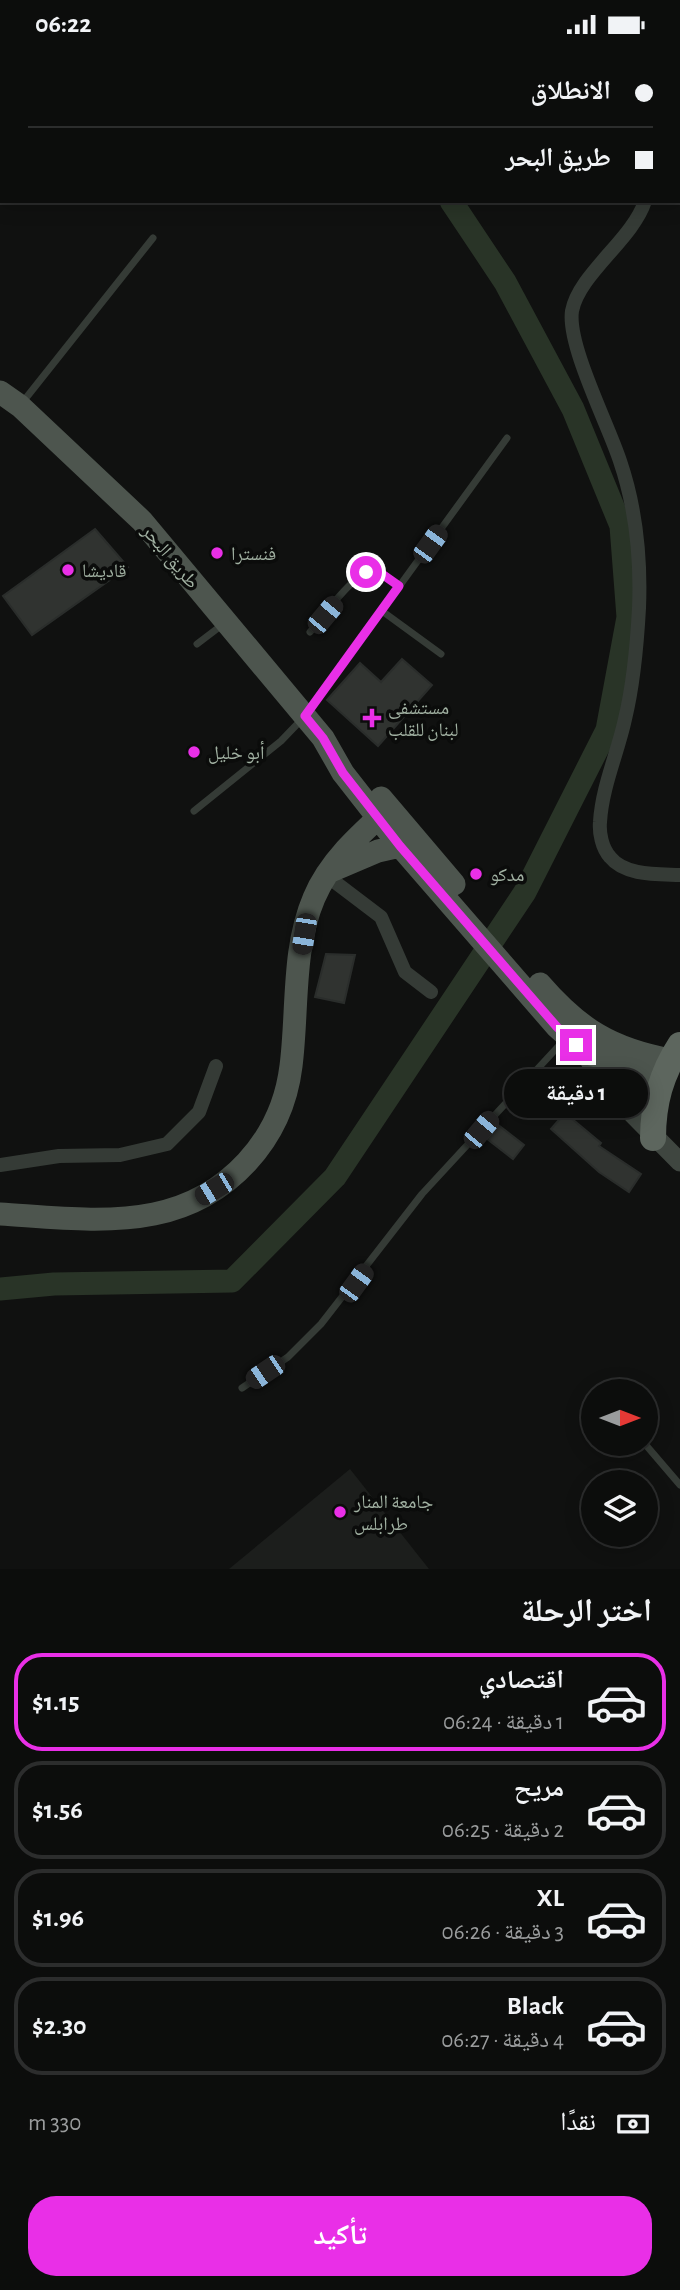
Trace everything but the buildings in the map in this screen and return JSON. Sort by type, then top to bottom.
[{"type":"highway","points":[[653,1138],[654,1108],[674,1067]]},
{"type":"main road","name":"طريق البحر","points":[[0,392],[20,406],[142,521],[323,738],[354,787],[384,813],[576,1045],[674,1067]]},
{"type":"main road","name":"طريق البحر","points":[[323,738],[353,764],[384,813],[400,846],[556,1003],[580,1025],[621,1047],[674,1067]]},
{"type":"main road","points":[[5,1216],[124,1218],[155,1214],[194,1201],[234,1176],[256,1156],[275,1127],[286,1097],[307,918],[314,896],[333,866],[355,821],[354,787]]},
{"type":"main road","points":[[333,866],[384,813]]},
{"type":"main road","points":[[333,866],[400,846]]},
{"type":"main road","points":[[367,855],[416,863]]},
{"type":"street","points":[[644,203],[604,263],[578,292],[572,312],[574,341],[621,465],[637,526],[639,604],[635,660],[626,717],[599,823],[603,843],[610,857],[620,865],[643,873],[680,875]]},
{"type":"street","points":[[333,866],[381,917],[405,972],[430,992]]},
{"type":"street","points":[[576,1045],[601,1082],[653,1138],[680,1162]]},
{"type":"street","points":[[0,1165],[59,1156],[121,1155],[167,1144],[199,1112],[216,1066]]},
{"type":"lane","points":[[20,406],[153,239]]},
{"type":"lane","points":[[194,811],[281,741],[305,716],[507,438]]},
{"type":"lane","points":[[310,632],[355,579],[366,572],[382,574],[399,586]]},
{"type":"lane","points":[[382,611],[441,654]]},
{"type":"lane","points":[[197,644],[225,622]]},
{"type":"lane","points":[[242,1388],[288,1357],[321,1324],[422,1194],[576,1045]]},
{"type":"lane","points":[[655,1456],[680,1485]]},
{"type":"shaded area","name":"جامعة المنار طرابلس","points":[[350,1469],[429,1569],[229,1569]]},
{"type":"waterway","points":[[0,1289],[54,1284],[232,1281],[335,1177],[525,892],[607,730],[628,617],[621,526],[573,409],[505,282],[452,203]]},
{"type":"place","name":"فنسترا","points":[[217,553]]},
{"type":"place","name":"قاديشا","points":[[68,570]]},
{"type":"place","name":"مستشفى لبنان للقلب","points":[[372,718]]},
{"type":"place","name":"أبو خليل","points":[[194,752]]},
{"type":"place","name":"مدكو","points":[[476,874]]},
{"type":"place","name":"جامعة المنار طرابلس","points":[[340,1512]]},
{"type":"route","points":[[366,572],[382,574],[399,586],[305,716],[323,738],[343,773],[400,846],[557,1027],[576,1045]]}]
